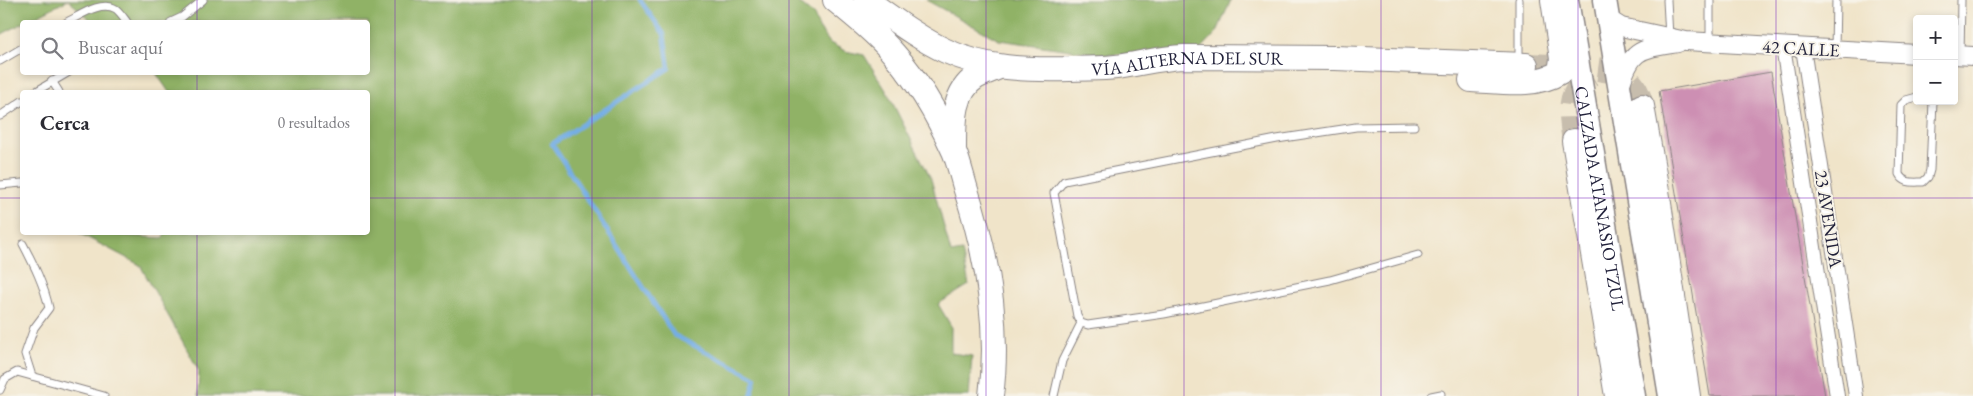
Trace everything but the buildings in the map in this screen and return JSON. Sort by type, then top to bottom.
[{"type":"highway","points":[[835,0],[862,21],[894,54],[939,120],[955,153],[976,220],[986,268],[993,340],[991,396]]},
{"type":"highway","name":"VÍA ALTERNA DEL SUR","points":[[866,0],[912,32],[946,51],[970,60],[998,67],[1038,70],[1116,67],[1160,58],[1184,57],[1523,59]]},
{"type":"highway","points":[[1116,67],[1143,71],[1348,72],[1491,81],[1539,81],[1560,72],[1562,66],[1554,0]]},
{"type":"highway","points":[[955,153],[954,130],[959,98],[976,77],[998,67]]},
{"type":"highway","points":[[1642,106],[1688,396]]},
{"type":"highway","points":[[1574,141],[1617,396]]},
{"type":"main road","name":"CALZADA ATANASIO TZUL","points":[[1567,0],[1634,396]]},
{"type":"main road","name":"CALZADA ATANASIO TZUL","points":[[1606,10],[1670,396]]},
{"type":"street","name":"42 CALLE","points":[[1606,10],[1621,27],[1710,44],[1913,54]]},
{"type":"street","name":"42 CALLE","points":[[1619,90],[1626,66],[1635,54],[1678,39]]},
{"type":"street","name":"23 AVENIDA","points":[[1783,47],[1837,396]]},
{"type":"street","name":"23 AVENIDA","points":[[1802,48],[1855,396]]},
{"type":"street","points":[[1793,111],[1812,109]]},
{"type":"street","points":[[1802,170],[1821,169]]},
{"type":"street","points":[[1812,232],[1830,229]]},
{"type":"street","points":[[1819,276],[1837,273]]},
{"type":"street","points":[[1828,335],[1846,333]]},
{"type":"lane","points":[[175,20],[182,17],[203,0]]},
{"type":"lane","points":[[1519,0],[1523,59]]},
{"type":"lane","points":[[1667,0],[1678,39]]},
{"type":"lane","points":[[1710,0],[1710,44]]},
{"type":"lane","points":[[1835,50],[1836,0]]},
{"type":"lane","points":[[1961,0],[1962,56]]},
{"type":"lane","points":[[71,20],[97,6],[108,6],[117,10],[125,20]]},
{"type":"lane","points":[[0,61],[20,49]]},
{"type":"lane","points":[[38,90],[63,75]]},
{"type":"lane","points":[[52,81],[58,90]]},
{"type":"lane","points":[[1913,98],[1906,100],[1901,105],[1900,174],[1906,182],[1923,182],[1928,176],[1930,170],[1933,105]]},
{"type":"lane","points":[[0,116],[20,102]]},
{"type":"lane","points":[[1414,126],[1346,128],[1277,139],[1064,181],[1054,193],[1076,316],[1081,323],[1088,325],[1164,314],[1330,280],[1418,255]]},
{"type":"lane","points":[[0,185],[20,183]]},
{"type":"lane","points":[[23,244],[42,285],[49,308],[34,328],[25,354],[32,376]]},
{"type":"lane","points":[[1054,396],[1062,361],[1081,323]]},
{"type":"lane","points":[[0,390],[5,379],[17,372],[104,396]]},
{"type":"lane","points":[[1431,396],[1441,394]]},
{"type":"green space","points":[[0,0],[68,0],[29,20],[20,20],[20,25],[0,35]]},
{"type":"green space","points":[[68,0],[801,0],[799,3],[814,15],[819,28],[830,43],[845,51],[864,55],[887,92],[931,179],[951,253],[962,251],[969,285],[938,304],[951,326],[951,353],[972,356],[969,396],[198,396],[199,371],[140,265],[83,235],[162,238],[165,235],[370,235],[370,90],[168,90],[157,75],[370,75],[370,20],[91,20]]},
{"type":"green space","points":[[926,0],[1231,0],[1217,32],[1199,51],[1107,55],[999,40]]},
{"type":"waterway","points":[[640,0],[664,34],[669,68],[552,144],[674,335],[756,378],[751,396]]},
{"type":"tunnel","points":[[1526,65],[1575,67],[1613,72],[1621,75],[1633,84],[1642,106]]},
{"type":"tunnel","points":[[1574,141],[1571,122],[1574,95],[1584,81],[1592,75]]}]
